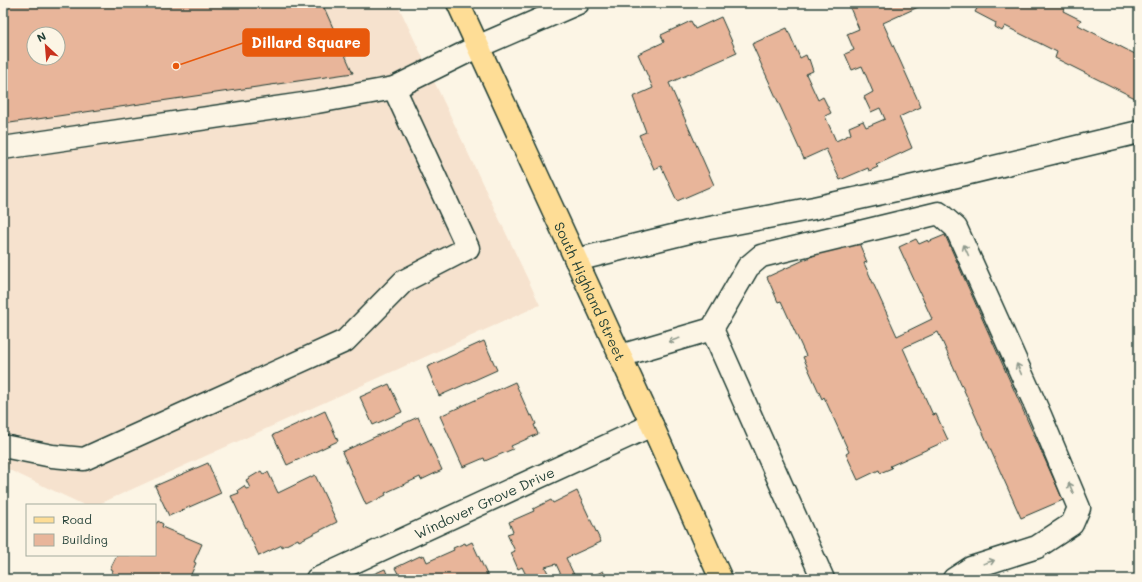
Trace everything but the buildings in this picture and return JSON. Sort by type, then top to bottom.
[{"type":"main road","name":"South Highland Street","points":[[458,3],[721,579]]},
{"type":"street","points":[[3,148],[316,102],[394,88],[477,47],[578,3]]},
{"type":"street","points":[[3,446],[52,456],[84,459],[345,341],[404,281],[468,248],[394,88]]},
{"type":"street","points":[[576,260],[689,232],[814,208],[924,184],[1139,132]]},
{"type":"street","points":[[620,356],[712,329],[748,267],[761,256],[939,213],[956,228],[1040,415],[1079,508],[1072,524],[1037,547],[971,568],[954,579]]},
{"type":"street","points":[[712,329],[823,579]]},
{"type":"street","name":"Windover Grove Drive","points":[[316,579],[652,425]]},
{"type":"shaded area","points":[[3,3],[397,3],[540,305],[99,504],[82,504],[3,467]]},
{"type":"place","name":"Dillard Square","points":[[176,66]]}]
